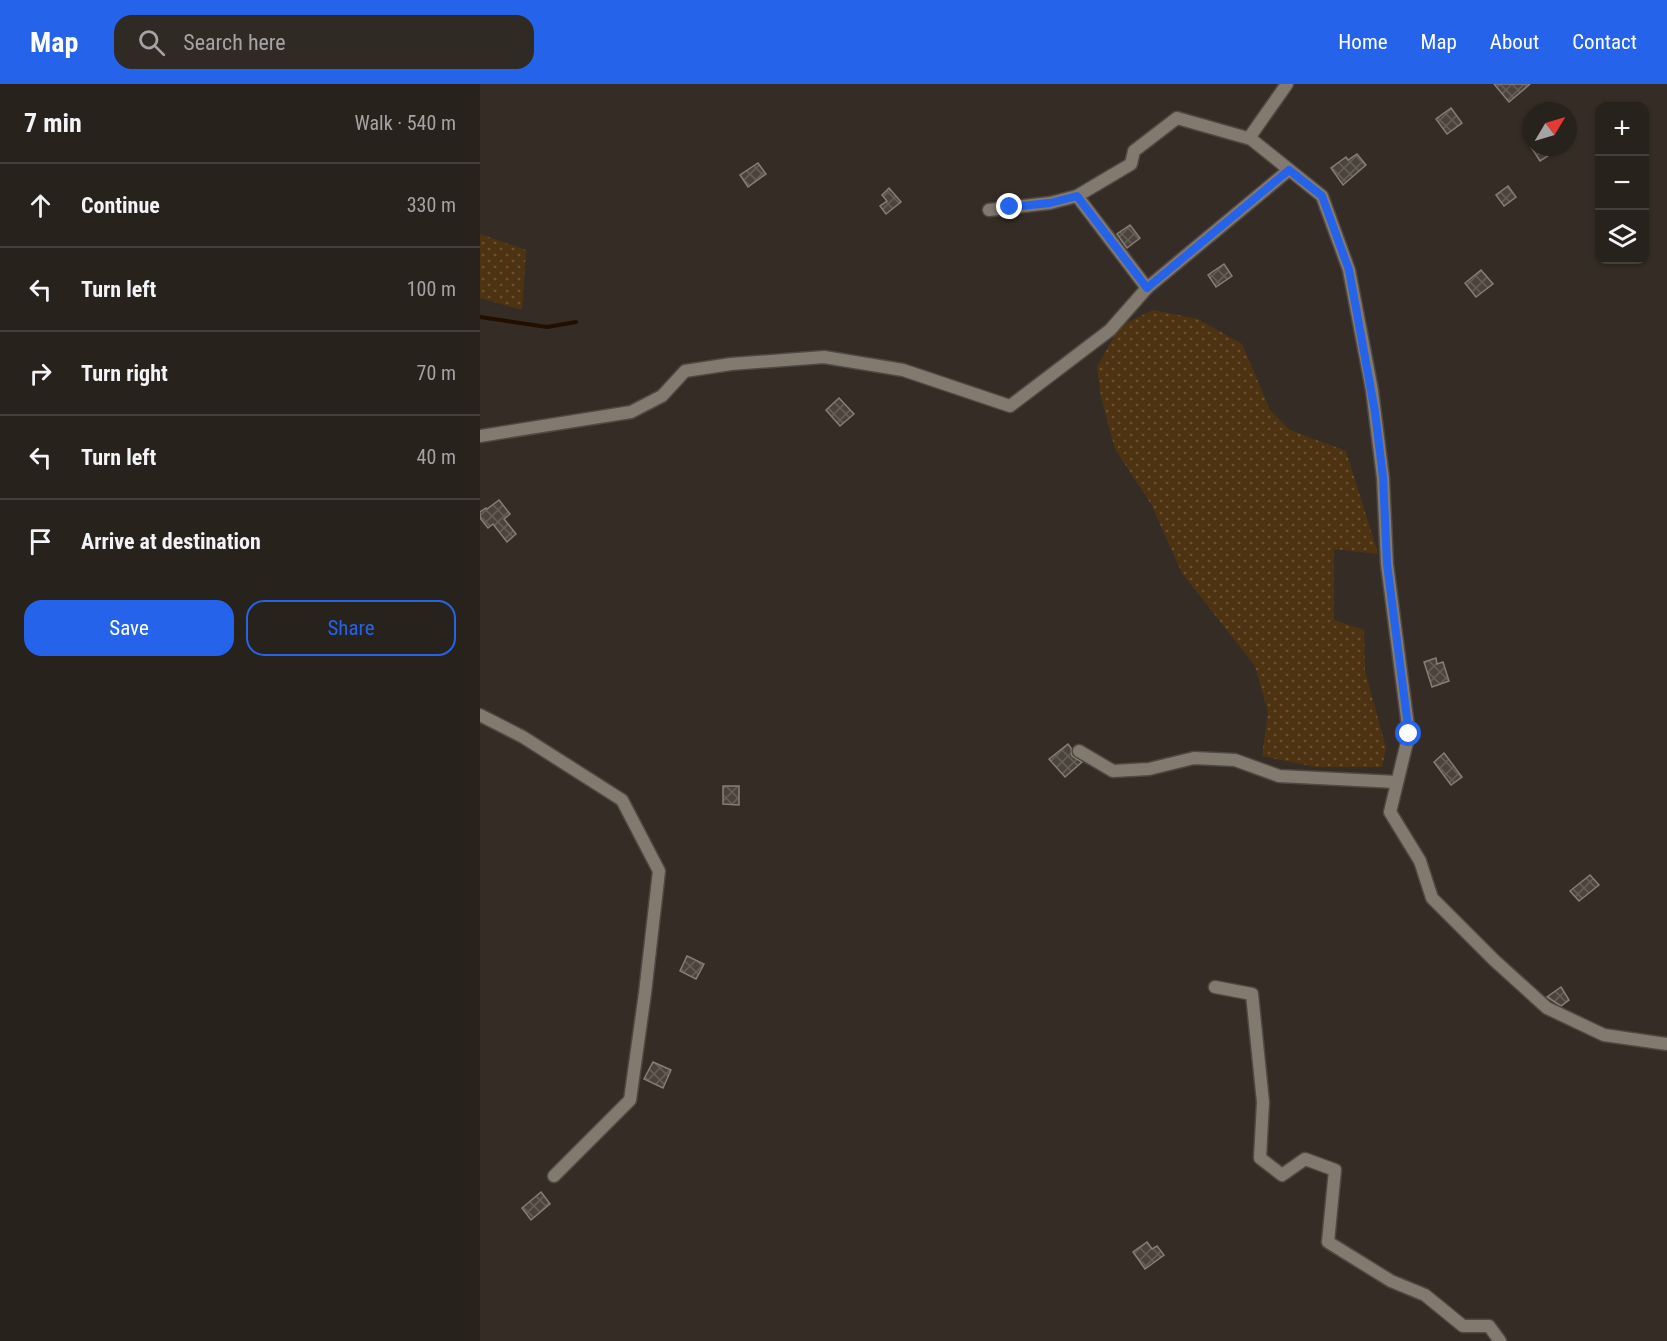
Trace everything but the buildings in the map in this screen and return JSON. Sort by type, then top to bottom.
[{"type":"street","points":[[1249,138],[1287,84]]},
{"type":"street","points":[[989,210],[1050,203],[1077,196],[1131,164],[1134,151],[1177,118],[1249,138],[1322,196],[1349,270],[1372,390],[1383,477],[1387,564],[1409,734],[1390,812],[1420,861],[1432,898],[1494,960],[1547,1008],[1604,1035],[1667,1044]]},
{"type":"street","points":[[480,436],[631,412],[662,396],[685,371],[731,364],[824,357],[903,370],[1010,406],[1110,330],[1147,288],[1289,170]]},
{"type":"street","points":[[1077,196],[1147,288]]},
{"type":"street","points":[[480,715],[523,737],[622,800],[659,871],[630,1100],[554,1176]]},
{"type":"street","points":[[1079,751],[1113,771],[1149,769],[1194,758],[1235,760],[1279,776],[1396,782]]},
{"type":"street","points":[[1215,987],[1252,994],[1263,1102],[1260,1158],[1282,1175],[1305,1159],[1335,1170],[1328,1242],[1390,1281],[1425,1295],[1463,1326],[1489,1326],[1500,1341]]},
{"type":"shaded area","points":[[480,234],[526,250],[522,310],[480,298]]},
{"type":"shaded area","points":[[1153,310],[1198,319],[1242,344],[1270,410],[1290,430],[1346,451],[1378,554],[1334,549],[1334,620],[1364,630],[1365,671],[1386,748],[1382,767],[1316,767],[1262,756],[1268,712],[1255,666],[1182,573],[1151,504],[1115,449],[1101,397],[1097,367],[1120,326]]},
{"type":"waterway","points":[[480,317],[547,327],[576,322]]},
{"type":"route","points":[[1010,207],[1050,203],[1077,196],[1147,288],[1289,170],[1322,196],[1349,270],[1372,390],[1383,477],[1387,564],[1409,734]]}]
